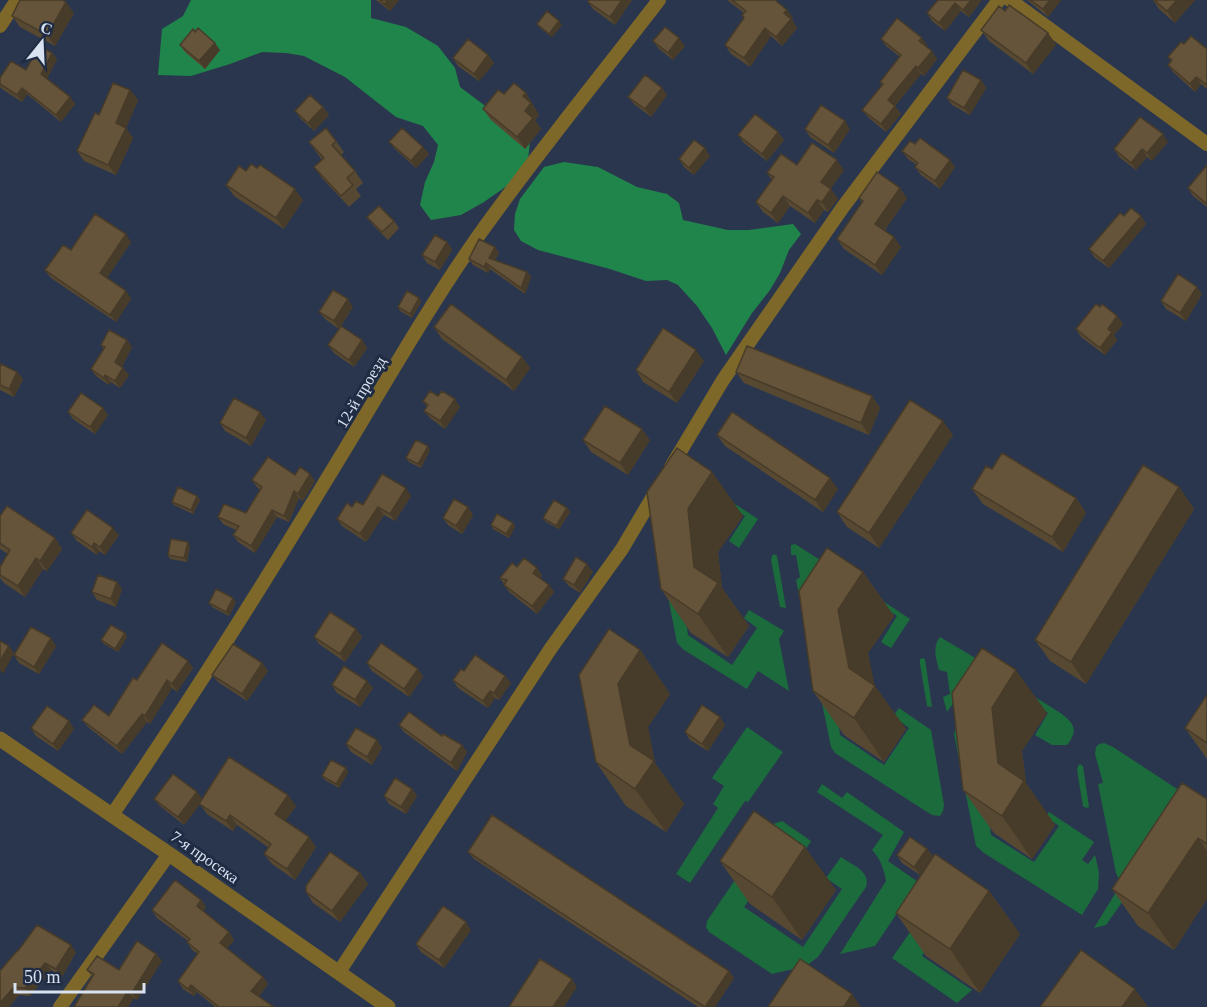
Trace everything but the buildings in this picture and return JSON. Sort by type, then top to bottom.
[{"type":"street","points":[[0,26],[17,0]]},
{"type":"street","name":"12-й проезд","points":[[112,815],[163,740],[318,494],[436,300],[479,235],[659,0]]},
{"type":"street","points":[[339,972],[551,648],[622,549],[729,372],[843,207],[999,0]]},
{"type":"street","points":[[1010,0],[1207,144]]},
{"type":"street","name":"7-я просека","points":[[0,739],[388,1007]]},
{"type":"street","points":[[60,1007],[169,854]]},
{"type":"green space","points":[[191,0],[371,0],[371,18],[406,27],[438,46],[455,68],[460,87],[488,108],[531,130],[528,161],[511,183],[484,202],[461,215],[431,220],[420,205],[425,182],[434,162],[438,145],[423,126],[396,117],[345,77],[304,56],[262,52],[191,76],[158,75],[162,29],[183,16]]},
{"type":"green space","points":[[564,162],[598,167],[637,187],[667,194],[679,203],[683,220],[728,230],[749,230],[793,224],[801,234],[789,250],[770,290],[752,313],[726,355],[697,306],[678,285],[667,280],[646,281],[538,250],[521,241],[514,230],[515,214],[520,199],[544,167]]},
{"type":"green space","points":[[689,474],[758,519],[739,548],[729,541],[745,516],[704,488],[673,534],[688,635],[732,665],[757,628],[744,618],[749,610],[784,631],[779,639],[789,691],[758,671],[747,689],[684,650],[677,643],[657,540]]},
{"type":"green space","points":[[795,544],[828,565],[802,608],[796,580],[800,577],[796,555],[791,555],[791,545]]},
{"type":"green space","points":[[774,554],[777,556],[786,608],[780,607],[771,560]]},
{"type":"green space","points":[[842,574],[910,619],[891,648],[881,642],[897,616],[856,588],[826,634],[840,735],[884,765],[909,728],[893,716],[899,708],[931,730],[944,805],[940,816],[932,815],[924,810],[835,753],[831,747],[809,640]]},
{"type":"green space","points":[[940,637],[982,662],[947,712],[943,697],[950,694],[947,672],[939,670],[935,653]]},
{"type":"green space","points":[[923,658],[932,707],[927,706],[920,664],[920,659]]},
{"type":"green space","points":[[994,671],[1062,714],[1070,721],[1074,732],[1067,745],[1052,745],[1035,735],[1048,713],[1011,688],[980,737],[991,835],[1034,862],[1059,826],[1046,817],[1049,812],[1094,842],[1082,860],[1088,864],[1095,855],[1099,872],[1098,889],[1082,915],[976,846],[954,734]]},
{"type":"green space","points":[[747,727],[783,752],[748,802],[745,801],[690,883],[676,874],[718,808],[713,804],[724,786],[712,778]]},
{"type":"green space","points":[[1104,743],[1194,800],[1106,925],[1094,928],[1121,884],[1116,873],[1098,784],[1103,783],[1095,754],[1096,747]]},
{"type":"green space","points":[[1080,764],[1083,766],[1089,807],[1086,808],[1083,806],[1077,770]]},
{"type":"green space","points":[[822,784],[842,798],[847,792],[904,832],[888,861],[918,882],[875,946],[840,954],[886,881],[881,864],[872,850],[883,835],[817,792]]},
{"type":"green space","points":[[782,821],[811,841],[799,859],[783,849],[744,907],[803,947],[842,889],[826,878],[841,857],[860,869],[867,881],[866,887],[818,957],[806,966],[772,974],[709,932],[706,927],[707,921],[773,824]]},
{"type":"green space","points":[[953,871],[965,893],[922,956],[972,990],[957,1003],[892,958]]}]
